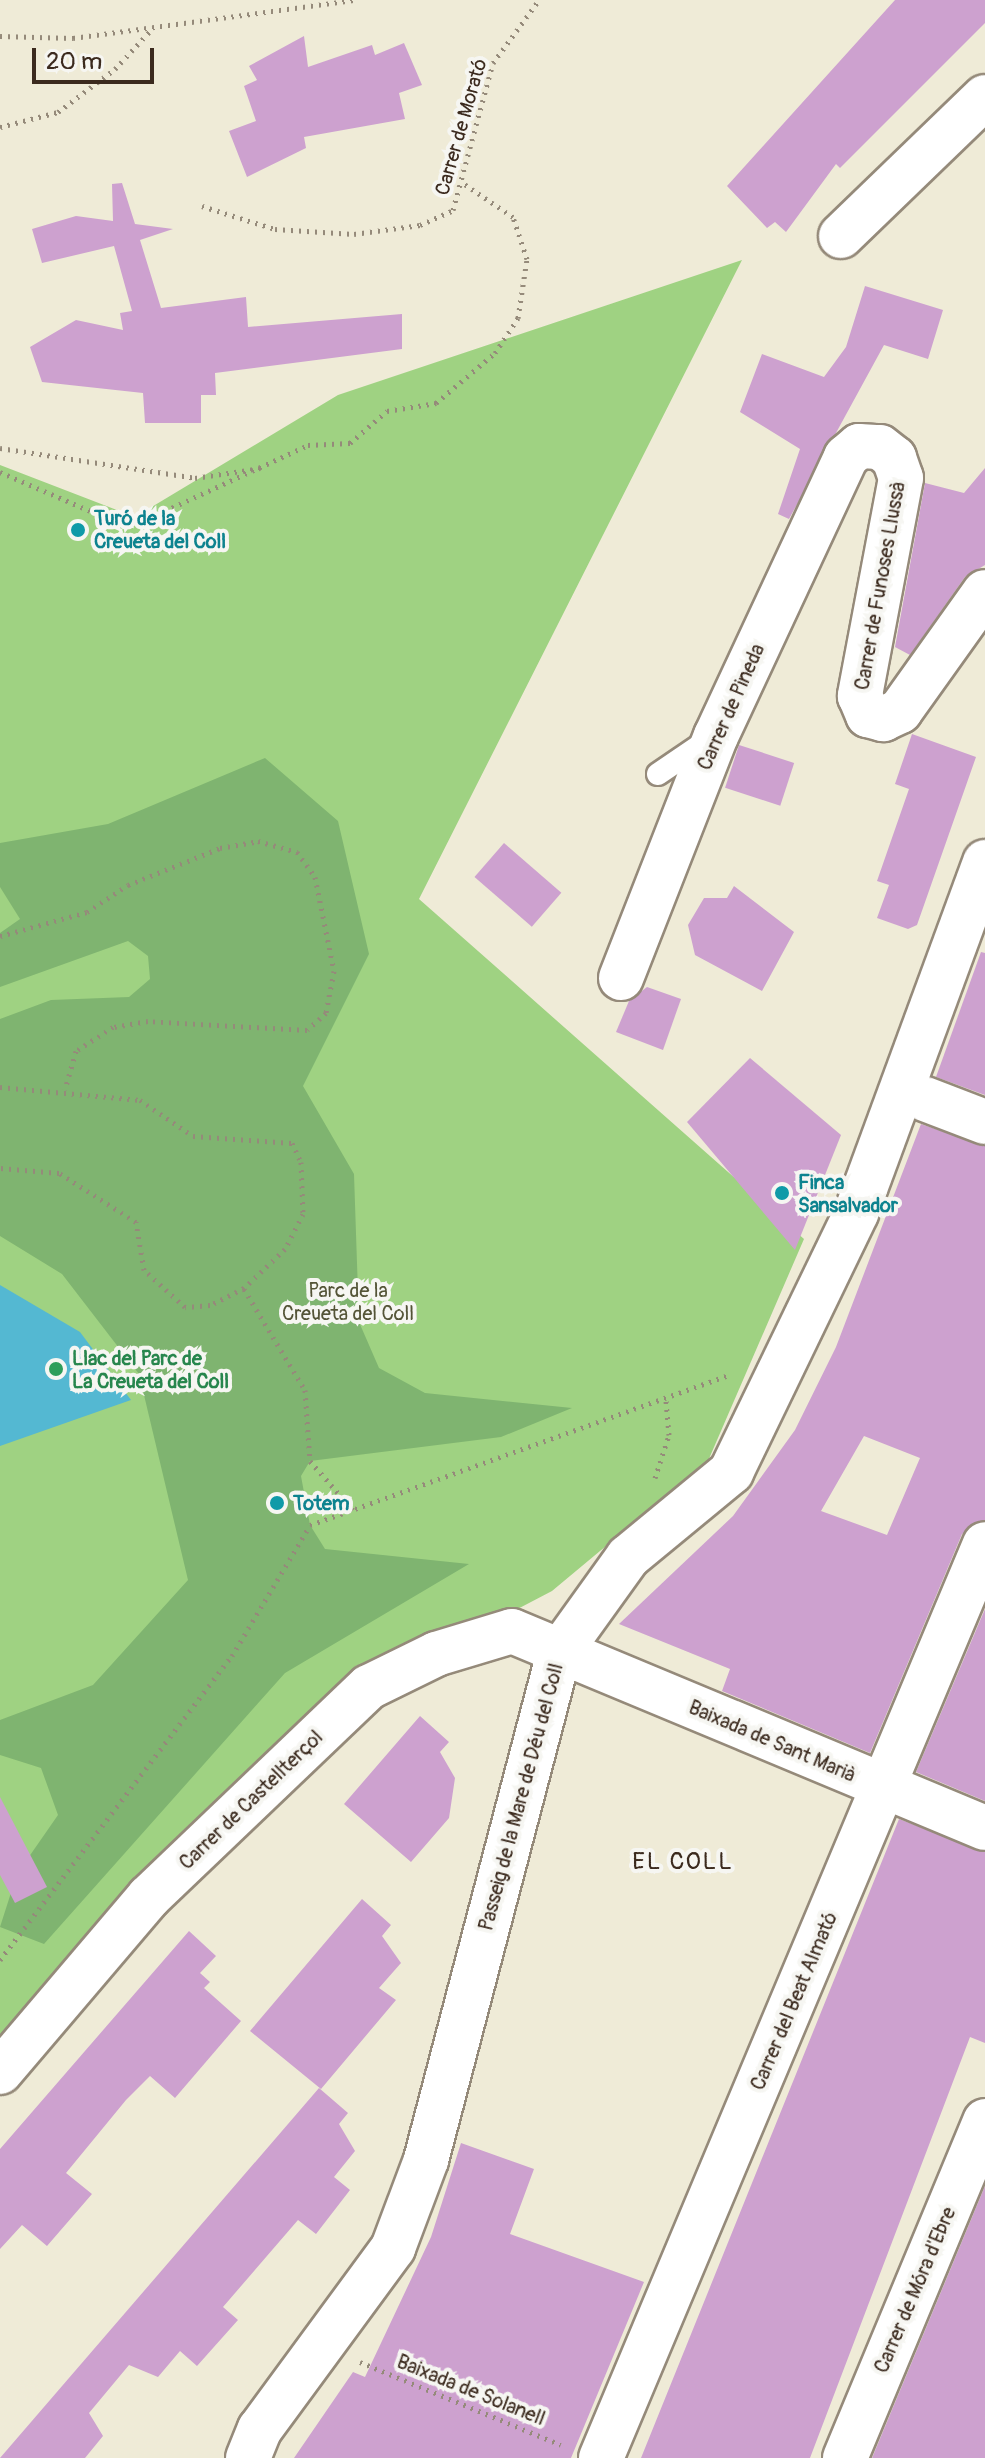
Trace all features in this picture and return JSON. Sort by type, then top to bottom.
[{"type":"street","points":[[841,236],[985,97]]},
{"type":"street","name":"Carrer de Funoses Llussà","points":[[859,446],[888,451],[901,478],[860,696],[868,715],[883,719],[900,711],[985,592]]},
{"type":"street","name":"Carrer de Pineda","points":[[621,978],[716,736],[846,457],[859,446]]},
{"type":"street","name":"Passeig de la Mare de Déu del Coll","points":[[248,2458],[260,2429],[393,2248],[426,2160],[559,1653],[628,1557],[731,1472],[856,1213],[985,862]]},
{"type":"street","points":[[925,1099],[985,1122]]},
{"type":"street","name":"Carrer del Beat Almató","points":[[590,2455],[885,1788],[985,1544]]},
{"type":"street","name":"Carrer de Castellterçol","points":[[0,2072],[149,1897],[369,1687],[436,1654],[512,1631],[559,1653]]},
{"type":"street","name":"Baixada de Sant Marià","points":[[559,1653],[985,1828]]},
{"type":"street","name":"Carrer de Móra d'Ebre","points":[[845,2458],[985,2121]]},
{"type":"lane","points":[[658,774],[716,736]]},
{"type":"path","points":[[0,36],[73,38],[355,0]]},
{"type":"path","name":"Carrer de Morató","points":[[202,206],[275,229],[354,234],[420,225],[453,210],[463,183],[493,63],[539,0]]},
{"type":"path","points":[[0,127],[58,112],[115,69],[153,28]]},
{"type":"path","points":[[0,472],[100,515],[143,521],[270,466],[308,445],[350,443],[387,411],[436,403],[495,353],[518,318],[527,259],[513,217],[463,183]]},
{"type":"path","points":[[0,448],[195,478],[270,466]]},
{"type":"path","points":[[0,936],[87,912],[128,885],[220,848],[258,841],[297,852],[315,877],[334,971],[326,1013],[307,1030],[148,1021],[113,1027],[76,1051],[65,1089]]},
{"type":"path","points":[[0,1087],[65,1089],[140,1100],[193,1136],[292,1143],[301,1162],[303,1214],[285,1249],[244,1288],[210,1305],[185,1307],[144,1270],[136,1222],[59,1173],[0,1168]]},
{"type":"path","points":[[244,1288],[305,1390],[310,1461],[353,1510]]},
{"type":"path","points":[[0,1960],[232,1656],[310,1525],[739,1372]]},
{"type":"path","points":[[652,1486],[669,1435],[666,1400]]},
{"type":"path","name":"Baixada de Solanell","points":[[351,2359],[590,2455]]},
{"type":"green space","name":"Parc de la Creueta del Coll","points":[[742,260],[419,899],[804,1239],[708,1461],[552,1591],[493,1622],[384,1658],[0,2061],[0,465],[135,517],[338,395]]},
{"type":"green space","points":[[265,758],[338,821],[369,954],[303,1086],[354,1174],[359,1322],[379,1368],[425,1393],[572,1408],[501,1437],[310,1461],[301,1476],[310,1525],[325,1549],[469,1564],[285,1673],[44,1944],[0,1927],[17,1874],[58,1815],[41,1768],[0,1755],[0,1720],[93,1685],[188,1580],[139,1374],[62,1274],[0,1236],[0,1019],[51,1000],[129,997],[150,979],[148,956],[128,941],[0,987],[0,933],[20,919],[0,887],[0,843],[108,824]]},
{"type":"water","name":"Llac del Parc de La Creueta del Coll","points":[[0,1285],[80,1332],[131,1400],[0,1446]]},
{"type":"building","points":[[895,0],[985,0],[985,23],[840,168],[836,164],[786,232],[775,222],[767,228],[727,186]]},
{"type":"building","points":[[304,36],[308,67],[372,45],[375,55],[404,43],[422,85],[399,93],[405,119],[304,137],[306,148],[247,177],[229,131],[256,121],[244,86],[257,80],[249,66]]},
{"type":"building","points":[[122,183],[135,224],[173,229],[140,240],[161,308],[246,297],[248,327],[402,314],[402,349],[215,373],[216,395],[201,395],[201,423],[145,423],[143,393],[42,382],[30,347],[76,320],[123,330],[120,313],[132,311],[114,246],[42,263],[32,229],[76,216],[113,221],[112,184]]},
{"type":"building","points":[[865,286],[943,310],[928,359],[884,345],[789,519],[778,514],[800,449],[740,412],[762,354],[824,377],[846,347]]},
{"type":"building","points":[[985,468],[985,565],[965,577],[910,655],[895,647],[925,483],[964,493]]},
{"type":"building","points":[[912,734],[976,757],[917,925],[908,929],[877,918],[889,885],[877,881],[909,789],[895,784]]},
{"type":"building","points":[[739,745],[794,763],[780,806],[725,788]]},
{"type":"building","points":[[504,843],[561,893],[532,927],[474,877]]},
{"type":"building","points":[[734,886],[794,932],[762,991],[695,955],[688,925],[704,898],[727,898]]},
{"type":"building","points":[[981,952],[985,953],[985,1095],[936,1077]]},
{"type":"building","points":[[647,987],[681,999],[663,1050],[616,1032],[629,1001]]},
{"type":"building","name":"Finca Sansalvador","points":[[750,1058],[841,1135],[795,1250],[687,1122]]},
{"type":"building","points":[[921,1124],[985,1146],[985,1520],[962,1534],[870,1753],[722,1691],[730,1669],[619,1624],[733,1516],[795,1430],[836,1347]],"holes":[[[864,1436],[920,1458],[887,1535],[821,1511]]]},
{"type":"building","points":[[985,1609],[985,1801],[916,1772]]},
{"type":"building","points":[[420,1716],[449,1742],[440,1752],[455,1778],[449,1818],[411,1862],[344,1804]]},
{"type":"building","points":[[0,1797],[47,1887],[15,1903],[0,1875]]},
{"type":"building","points":[[899,1819],[985,1852],[985,2043],[970,2037],[810,2458],[641,2458]]},
{"type":"building","points":[[362,1899],[391,1925],[382,1936],[401,1963],[379,1988],[396,2000],[321,2089],[250,2031]]},
{"type":"building","points":[[189,1931],[216,1956],[200,1973],[210,1982],[204,1988],[241,2021],[175,2098],[150,2076],[126,2100],[66,2173],[92,2194],[47,2246],[22,2225],[0,2249],[0,2149]]},
{"type":"building","points":[[319,2088],[348,2113],[339,2124],[355,2151],[334,2177],[350,2190],[316,2234],[298,2220],[223,2307],[238,2320],[197,2366],[180,2351],[158,2377],[129,2365],[89,2413],[103,2436],[85,2458],[0,2458]]},
{"type":"building","points":[[461,2143],[534,2169],[510,2234],[644,2282],[571,2458],[294,2458],[353,2372],[365,2377],[431,2237]]},
{"type":"building","points":[[985,2186],[985,2458],[872,2458]]},
{"type":"place","name":"Turó de la Creueta del Coll","points":[[78,530]]},
{"type":"place","name":"Finca Sansalvador","points":[[782,1193]]},
{"type":"place","name":"Llac del Parc de La Creueta del Coll","points":[[56,1369]]},
{"type":"place","name":"Totem","points":[[277,1503]]},
{"type":"district","name":"EL COLL","points":[[683,1862]]}]
